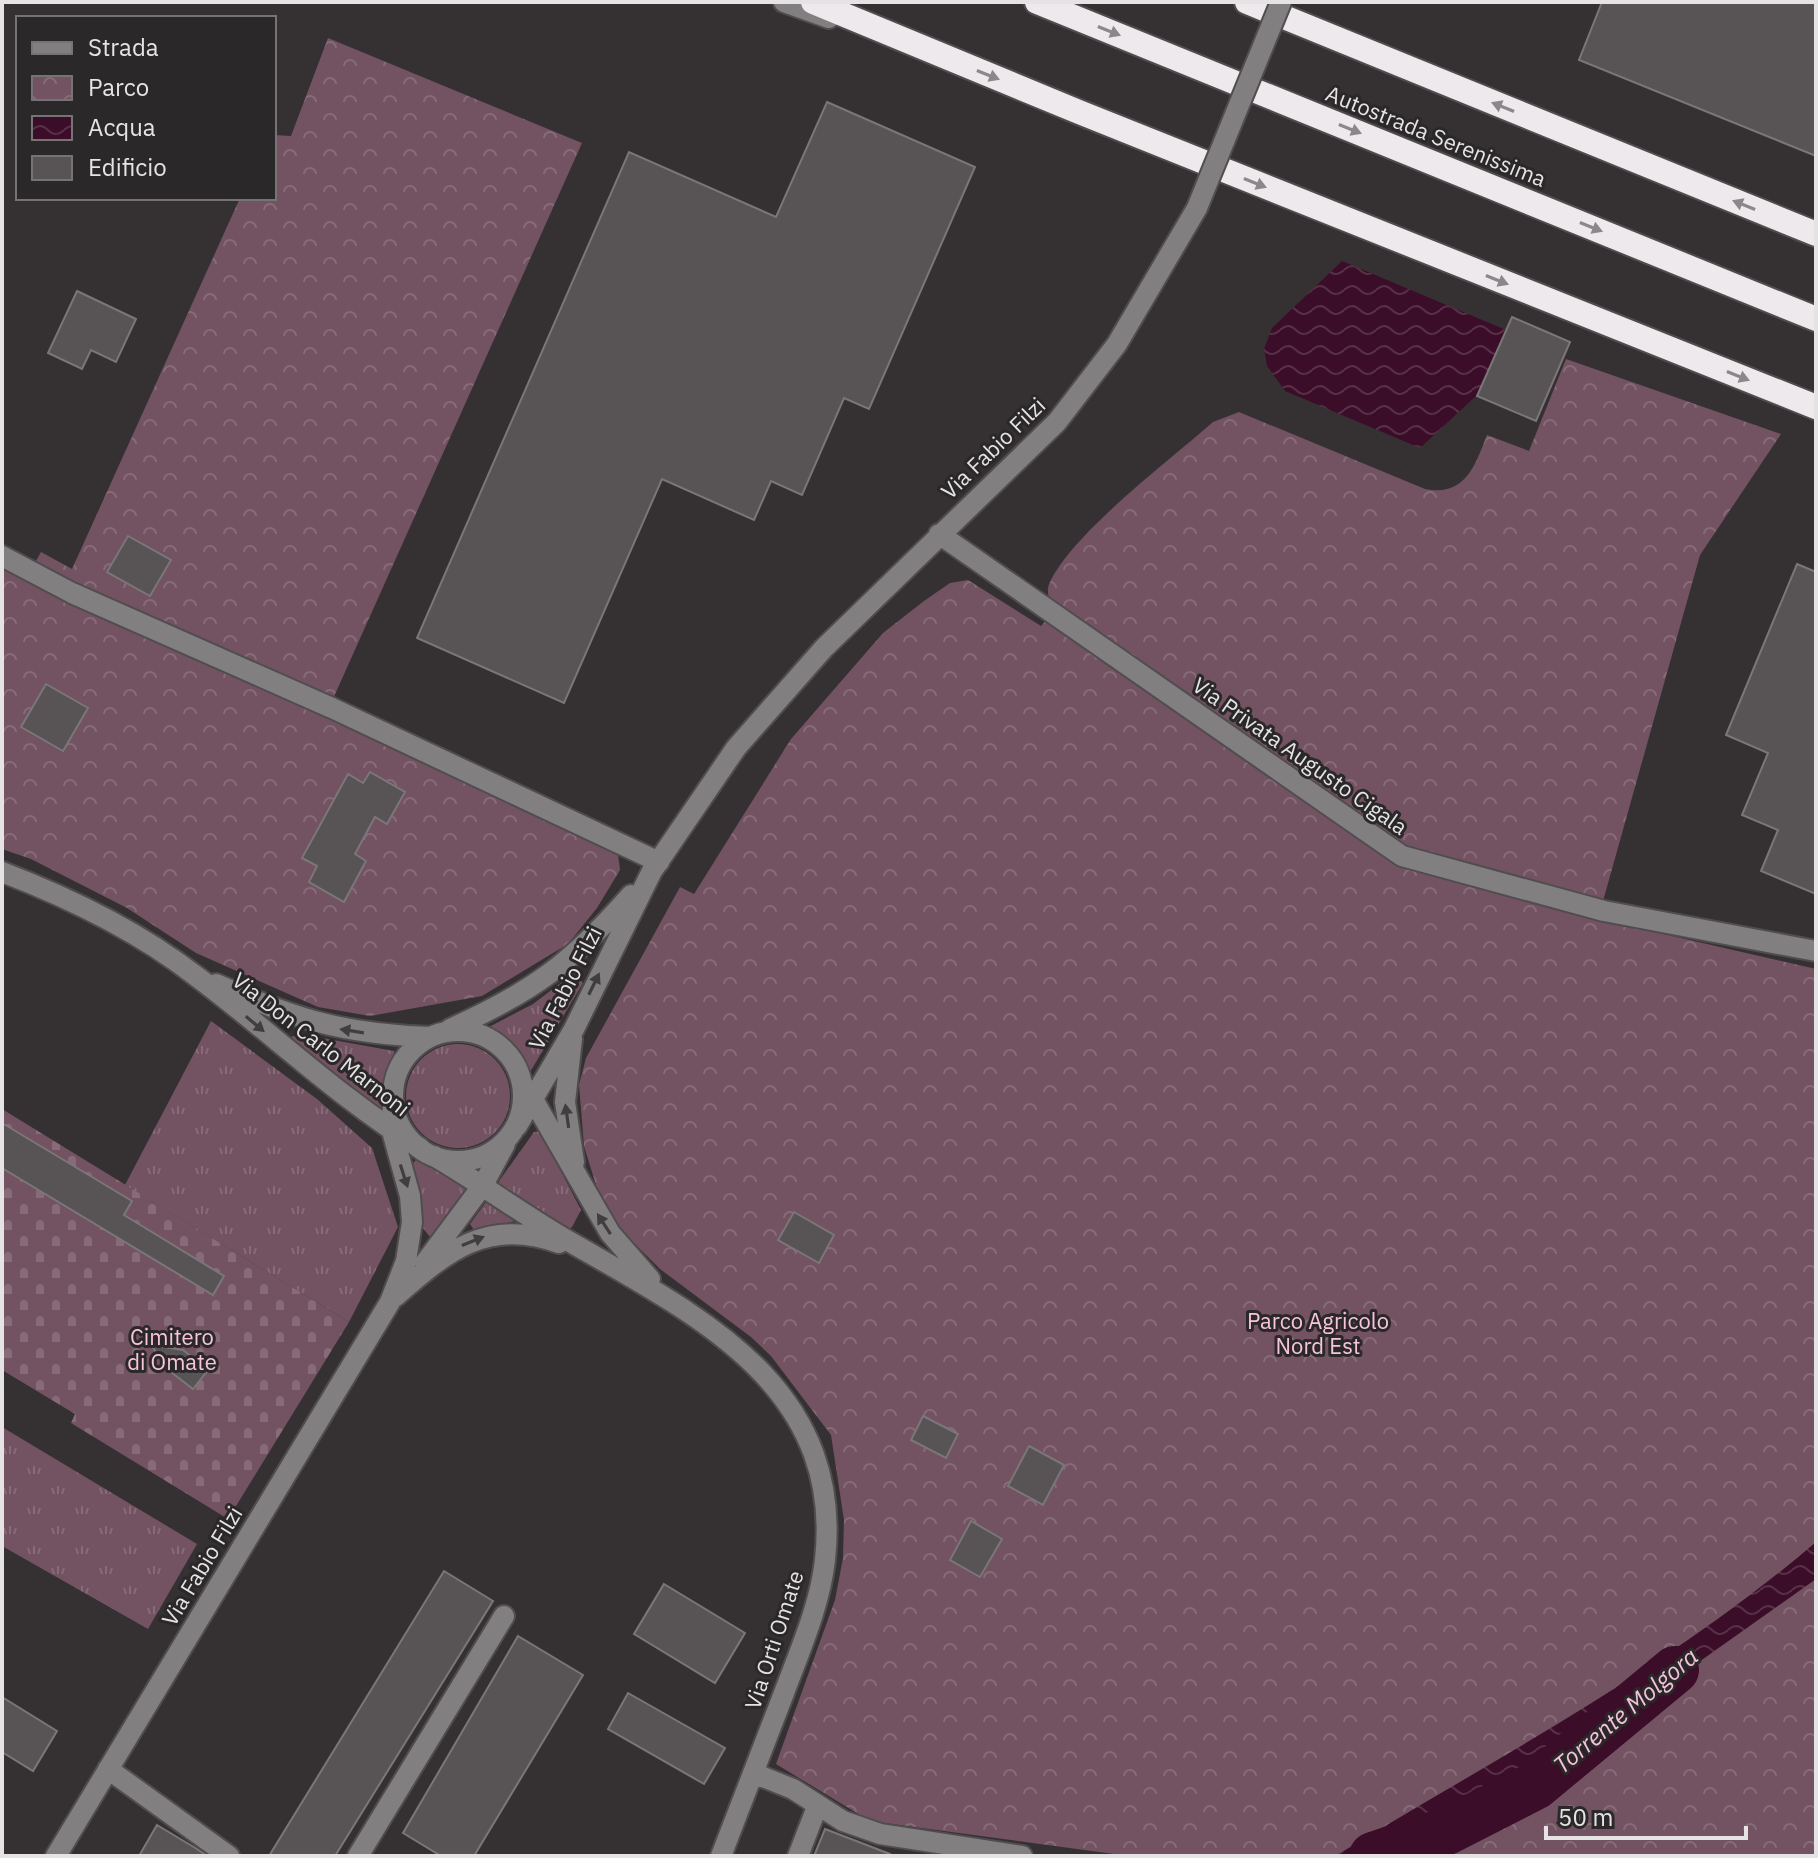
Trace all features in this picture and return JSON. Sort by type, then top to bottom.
[{"type":"highway","points":[[813,2],[1816,407]]},
{"type":"highway","name":"Autostrada Serenissima","points":[[1037,2],[1816,319]]},
{"type":"highway","points":[[1247,2],[1816,234]]},
{"type":"street","points":[[784,2],[950,59]]},
{"type":"street","name":"Via Fabio Filzi","points":[[435,1035],[514,998],[558,970],[596,935],[656,867],[762,714],[939,534],[1044,435],[1101,367],[1144,302],[1197,208],[1281,2]]},
{"type":"street","name":"Via Privata Augusto Cigala","points":[[939,534],[1402,856],[1604,911],[1816,951]]},
{"type":"street","points":[[2,556],[72,593],[332,708],[656,867]]},
{"type":"street","name":"Via Fabio Filzi","points":[[409,1285],[483,1185],[574,1029],[656,867]]},
{"type":"street","name":"Via Don Carlo Marnoni","points":[[2,872],[47,889],[114,923],[194,974],[358,1109],[427,1152]]},
{"type":"street","name":"Via Don Carlo Marnoni","points":[[194,974],[296,1018],[374,1034],[435,1035]]},
{"type":"street","name":"Via Orti Omate","points":[[574,1029],[565,1102],[576,1172],[584,1192]]},
{"type":"street","points":[[464,1031],[486,1037],[505,1050],[518,1071],[524,1100],[513,1131],[494,1151],[476,1159],[455,1161],[427,1152],[403,1131],[393,1100],[397,1074],[404,1060],[435,1035],[464,1031]]},
{"type":"street","name":"Via Orti Omate","points":[[518,1071],[584,1192],[621,1250],[665,1294],[745,1355],[773,1384],[807,1439],[823,1495],[826,1541],[822,1578],[801,1647],[721,1856]]},
{"type":"street","name":"Via Fabio Filzi","points":[[56,1856],[390,1302],[406,1261],[412,1222],[410,1196],[392,1131],[393,1100]]},
{"type":"street","name":"Via Orti Omate","points":[[427,1152],[600,1259],[665,1294]]},
{"type":"street","name":"Via Fabio Filzi","points":[[390,1302],[456,1249],[489,1235],[538,1236],[600,1259]]},
{"type":"street","points":[[358,1856],[504,1616]]},
{"type":"street","points":[[108,1769],[229,1856]]},
{"type":"street","points":[[753,1773],[793,1789],[817,1807],[880,1834],[1022,1856]]},
{"type":"street","points":[[798,1856],[817,1807]]},
{"type":"green space","points":[[328,38],[582,143],[332,701],[612,848],[618,854],[620,870],[597,908],[568,944],[482,996],[370,1016],[318,1007],[196,953],[127,908],[31,859],[2,849],[2,550],[32,568],[41,552],[72,569],[239,200],[276,200],[276,135],[291,136]]},
{"type":"green space","name":"Parco Agricolo Nord Est","points":[[1566,359],[1781,434],[1700,555],[1598,919],[1816,969],[1816,1856],[1129,1856],[870,1821],[776,1764],[835,1600],[843,1558],[844,1520],[831,1435],[771,1356],[751,1337],[660,1269],[623,1232],[599,1195],[584,1146],[579,1085],[586,1058],[680,887],[694,894],[791,739],[883,633],[924,601],[950,583],[968,580],[1041,626],[1055,611],[1048,593],[1050,582],[1079,541],[1213,422],[1239,412],[1425,489],[1450,488],[1459,484],[1473,468],[1487,435],[1529,451]]},
{"type":"green space","points":[[574,973],[583,983],[530,1072],[514,1047],[489,1027],[533,1004]]},
{"type":"green space","points":[[211,1021],[317,1099],[372,1148],[398,1227],[349,1322],[125,1185]]},
{"type":"green space","points":[[300,1034],[394,1051],[380,1115],[289,1043],[291,1037]]},
{"type":"green space","points":[[458,1044],[478,1048],[495,1059],[506,1076],[510,1096],[506,1116],[495,1133],[478,1144],[458,1148],[438,1144],[421,1133],[410,1116],[406,1096],[410,1076],[421,1059],[438,1048]]},
{"type":"green space","name":"Cimitero di Omate","points":[[2,1109],[349,1322],[228,1519],[71,1423],[75,1414],[2,1370]]},
{"type":"green space","points":[[540,1131],[581,1210],[572,1227],[565,1232],[498,1189],[499,1181],[534,1132]]},
{"type":"green space","points":[[416,1160],[471,1189],[436,1235],[430,1237],[422,1227],[411,1165]]},
{"type":"green space","points":[[489,1198],[520,1220],[474,1230],[470,1224]]},
{"type":"green space","points":[[2,1427],[197,1544],[148,1629],[2,1546]]},
{"type":"water","points":[[1342,261],[1506,330],[1477,395],[1420,448],[1285,391],[1267,366],[1264,349],[1272,328]]},
{"type":"water","name":"Torrente Molgora","points":[[1816,1542],[1816,1579],[1665,1686],[1388,1856],[1335,1856],[1643,1670],[1760,1588]]},
{"type":"building","points":[[1602,2],[1816,2],[1816,156],[1579,60]]},
{"type":"building","points":[[827,102],[975,167],[869,409],[844,398],[802,495],[771,481],[754,520],[662,479],[564,703],[417,638],[629,152],[776,217]]},
{"type":"building","points":[[77,291],[136,319],[116,362],[91,350],[82,369],[48,353]]},
{"type":"building","points":[[1512,317],[1570,342],[1536,421],[1477,396]]},
{"type":"building","points":[[128,536],[171,560],[150,596],[107,572]]},
{"type":"building","points":[[1797,564],[1816,572],[1816,894],[1761,871],[1778,830],[1742,815],[1768,753],[1726,735]]},
{"type":"building","points":[[46,684],[88,708],[63,751],[21,727]]},
{"type":"building","points":[[370,772],[405,792],[387,824],[375,817],[355,854],[366,861],[344,902],[309,882],[317,866],[302,858],[348,774],[363,783]]},
{"type":"building","points":[[2,1123],[132,1201],[124,1215],[224,1276],[213,1295],[2,1168]]},
{"type":"building","points":[[794,1212],[834,1235],[819,1263],[778,1240]]},
{"type":"building","points":[[151,1345],[183,1350],[208,1370],[193,1389],[171,1372]]},
{"type":"building","points":[[923,1416],[958,1434],[946,1458],[911,1440]]},
{"type":"building","points":[[1029,1446],[1064,1465],[1043,1505],[1008,1486]]},
{"type":"building","points":[[971,1521],[1002,1539],[980,1577],[950,1560]]},
{"type":"building","points":[[444,1571],[493,1601],[335,1856],[269,1856]]},
{"type":"building","points":[[664,1584],[745,1633],[715,1683],[634,1634]]},
{"type":"building","points":[[518,1636],[583,1675],[474,1856],[441,1856],[403,1833]]},
{"type":"building","points":[[628,1693],[725,1748],[704,1784],[608,1729]]},
{"type":"building","points":[[2,1697],[57,1731],[33,1771],[2,1752]]},
{"type":"building","points":[[157,1825],[197,1849],[207,1856],[139,1856]]},
{"type":"building","points":[[825,1829],[890,1854],[890,1856],[814,1856]]},
{"type":"waterway","name":"Torrente Molgora","points":[[1373,1856],[1447,1831],[1535,1786],[1675,1670]]}]
